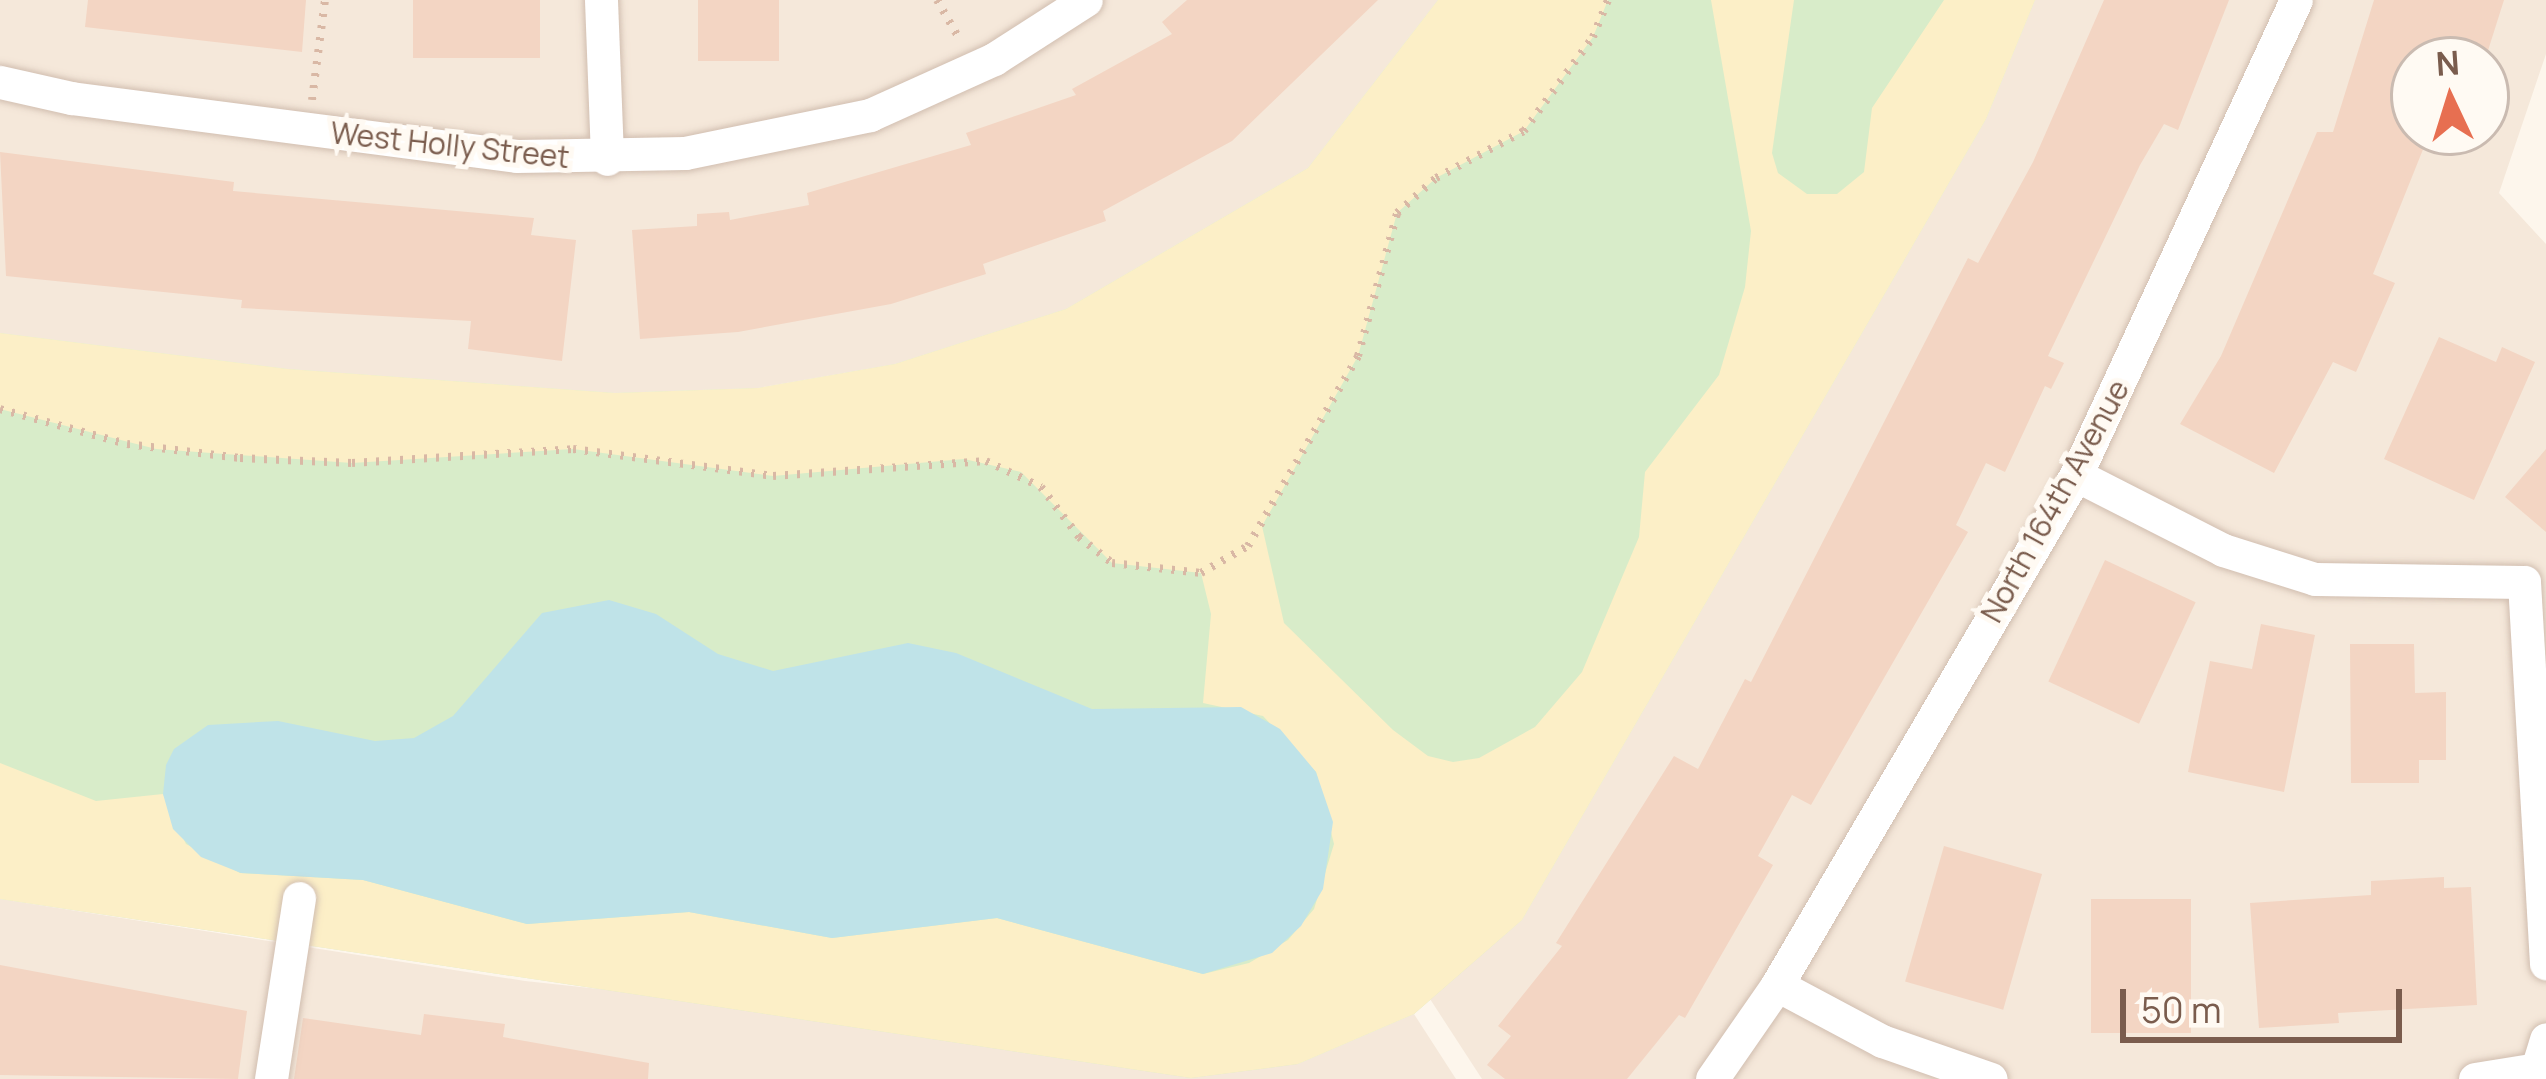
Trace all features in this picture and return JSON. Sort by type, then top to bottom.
[{"type":"street","points":[[601,0],[607,159]]},
{"type":"street","name":"West Holly Street","points":[[0,82],[307,130],[516,156],[607,159],[787,136],[870,115],[994,59],[1086,0]]},
{"type":"street","name":"North 164th Avenue","points":[[1712,1079],[1777,985],[2076,475],[2296,0]]},
{"type":"street","points":[[2076,475],[2223,550],[2298,574],[2379,585],[2524,582],[2546,963]]},
{"type":"street","points":[[272,1079],[299,898]]},
{"type":"street","points":[[1777,985],[1882,1041],[1991,1079]]},
{"type":"street","points":[[2475,1079],[2542,1054]]},
{"type":"path","points":[[307,130],[325,0]]},
{"type":"path","points":[[0,409],[127,444],[240,458],[375,462],[573,449],[772,476],[986,461],[1041,487],[1091,550],[1112,563],[1201,573],[1248,546],[1358,356],[1397,213],[1420,188],[1524,131],[1593,37],[1608,0]]},
{"type":"shaded area","points":[[0,0],[1438,0],[1308,168],[1066,309],[895,364],[758,388],[615,393],[288,369],[0,333]]},
{"type":"shaded area","points":[[2035,0],[2546,0],[2546,54],[2499,193],[2546,244],[2546,1079],[1482,1079],[1430,999],[1522,920],[1986,119]]},
{"type":"shaded area","points":[[0,899],[525,981],[1298,1064],[1414,1014],[1456,1079],[0,1079]]},
{"type":"green space","points":[[1438,0],[2035,0],[1986,119],[1522,920],[1414,1014],[1298,1064],[1191,1078],[0,899],[0,333],[288,369],[615,393],[759,388],[895,364],[1066,309],[1308,168]]},
{"type":"sand","points":[[1438,0],[1608,0],[1593,37],[1524,131],[1436,178],[1397,213],[1358,356],[1262,526],[1284,623],[1393,730],[1428,756],[1453,762],[1479,758],[1535,727],[1582,672],[1639,537],[1645,472],[1719,375],[1745,287],[1751,231],[1711,0],[1794,0],[1772,153],[1778,173],[1807,194],[1837,194],[1864,172],[1872,108],[1944,0],[2035,0],[1986,119],[1522,920],[1414,1014],[1298,1064],[1191,1078],[0,899],[0,763],[96,801],[163,794],[186,844],[240,873],[363,880],[527,924],[689,912],[832,938],[997,918],[1203,974],[1249,963],[1288,940],[1314,909],[1334,844],[1316,772],[1263,716],[1203,703],[1211,614],[1201,573],[1112,563],[1021,472],[964,459],[773,476],[573,449],[352,463],[156,449],[0,409],[0,333],[288,369],[615,393],[758,388],[895,364],[1066,309],[1308,168]]},
{"type":"water","points":[[609,600],[656,614],[718,654],[773,671],[908,643],[956,653],[1092,709],[1241,707],[1280,729],[1316,772],[1333,822],[1323,889],[1301,926],[1272,953],[1203,974],[997,918],[832,938],[689,912],[527,924],[363,880],[241,873],[201,857],[173,829],[163,794],[166,765],[174,749],[208,725],[278,721],[375,741],[414,738],[453,716],[542,613]]},
{"type":"building","points":[[88,0],[306,0],[302,52],[85,27]]},
{"type":"building","points":[[413,0],[540,0],[540,58],[413,58]]},
{"type":"building","points":[[698,0],[779,0],[779,61],[698,61]]},
{"type":"building","points":[[1187,0],[1378,0],[1232,141],[1103,211],[1106,221],[983,264],[986,274],[891,304],[738,332],[640,339],[632,230],[697,226],[697,214],[729,212],[730,220],[809,205],[807,193],[971,145],[966,133],[1076,95],[1072,89],[1172,34],[1162,22]]},
{"type":"building","points":[[2104,0],[2229,0],[2178,130],[2164,124],[2140,165],[2048,356],[2064,363],[2051,389],[2045,386],[2005,472],[1986,463],[1956,525],[1968,532],[1811,805],[1792,795],[1758,856],[1773,865],[1685,1018],[1679,1015],[1627,1079],[1505,1079],[1487,1065],[1511,1036],[1498,1026],[1562,946],[1556,943],[1674,756],[1698,769],[1745,679],[1751,682],[1968,258],[1978,263],[2033,162]]},
{"type":"building","points":[[2374,0],[2504,0],[2493,36],[2390,36],[2390,156],[2420,156],[2373,274],[2395,283],[2356,372],[2333,362],[2274,473],[2180,424],[2221,356],[2317,132],[2333,132]]},
{"type":"building","points":[[0,152],[234,182],[233,191],[534,218],[531,235],[576,240],[562,361],[468,349],[471,321],[241,308],[242,300],[6,276]]},
{"type":"building","points":[[2439,337],[2496,362],[2502,347],[2535,362],[2474,500],[2384,459]]},
{"type":"building","points":[[2546,449],[2546,532],[2505,497]]},
{"type":"building","points":[[2105,560],[2196,602],[2139,724],[2048,681]]},
{"type":"building","points":[[2261,624],[2315,635],[2284,792],[2188,772],[2210,661],[2252,669]]},
{"type":"building","points":[[2350,644],[2414,644],[2415,693],[2446,692],[2446,760],[2419,760],[2419,783],[2351,783]]},
{"type":"building","points":[[1944,846],[2042,874],[2003,1010],[1905,982]]},
{"type":"building","points":[[2444,877],[2444,888],[2471,887],[2477,1005],[2338,1013],[2339,1023],[2259,1028],[2250,903],[2371,895],[2371,881]]},
{"type":"building","points":[[2091,899],[2191,899],[2191,1033],[2091,1033]]},
{"type":"building","points":[[0,965],[247,1011],[238,1079],[0,1075]]},
{"type":"building","points":[[424,1014],[505,1024],[503,1037],[649,1063],[648,1079],[294,1079],[303,1018],[421,1035]]}]
